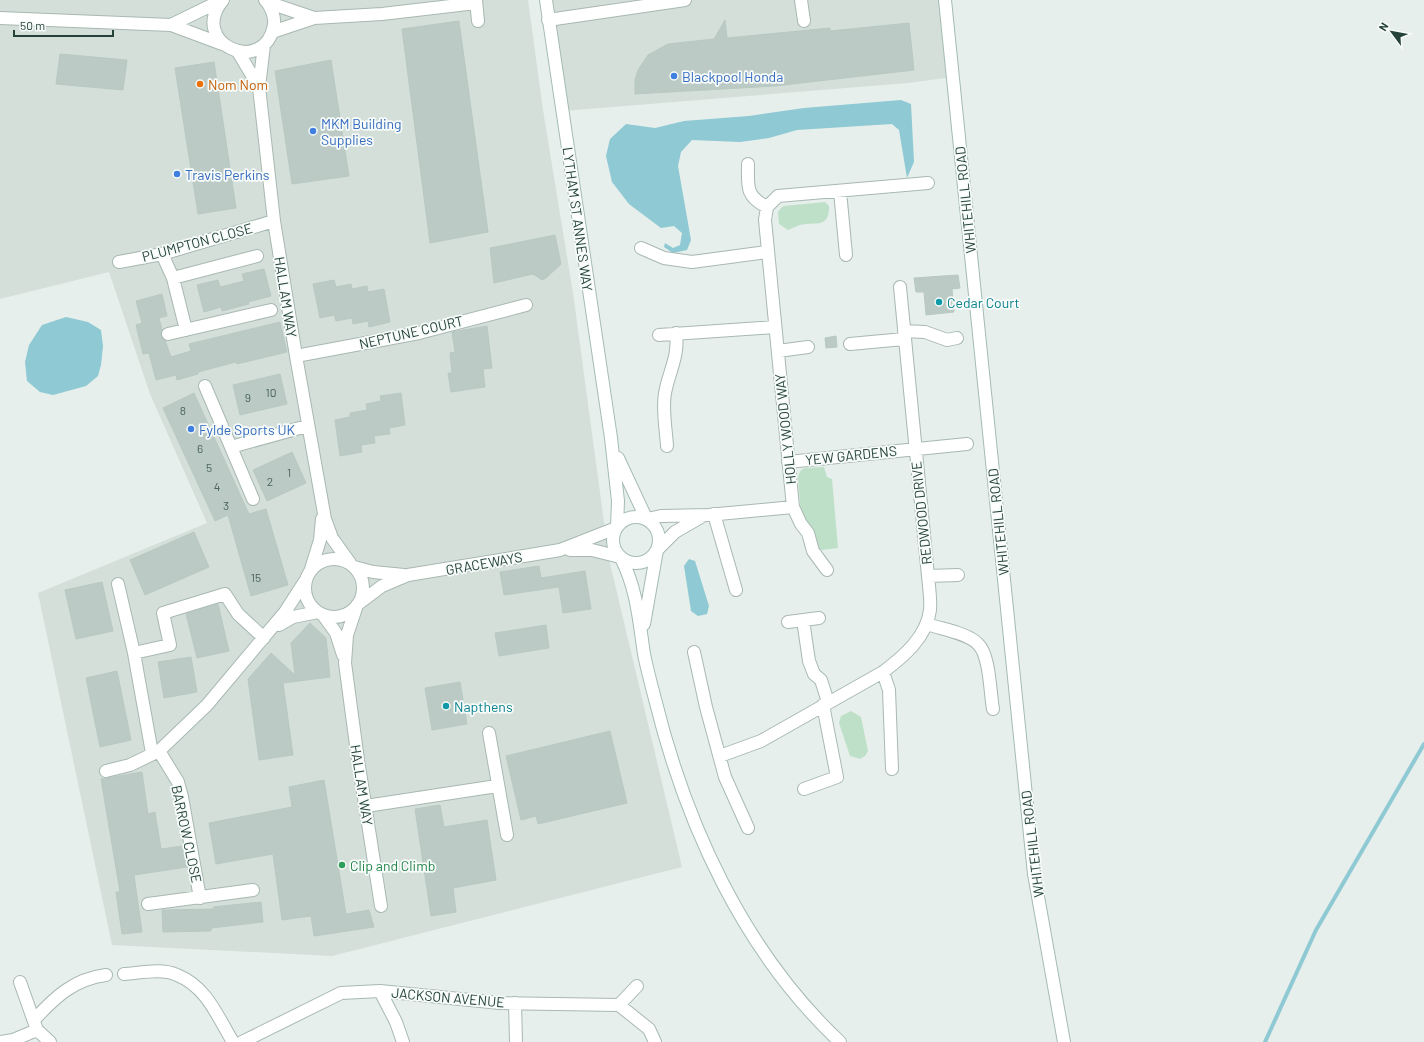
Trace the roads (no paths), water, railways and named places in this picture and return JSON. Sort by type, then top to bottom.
[{"type":"street","points":[[171,24],[222,0]]},
{"type":"street","points":[[222,0],[217,6],[213,25],[216,35],[222,44]]},
{"type":"street","name":"LYTHAM ST ANNES WAY","points":[[546,0],[611,438],[618,501],[616,528]]},
{"type":"street","points":[[548,20],[685,0]]},
{"type":"street","points":[[801,0],[804,21]]},
{"type":"street","name":"WHITEHILL ROAD","points":[[945,0],[1034,874],[1064,1042]]},
{"type":"street","points":[[0,18],[171,24],[222,44],[238,52],[254,50],[264,45],[272,32],[274,22],[272,12],[266,1]]},
{"type":"street","points":[[266,1],[314,18]]},
{"type":"street","points":[[272,32],[314,18],[382,14],[476,2],[478,21]]},
{"type":"street","name":"HALLAM WAY","points":[[264,45],[259,87],[274,221],[307,426],[322,506],[332,538],[352,565]]},
{"type":"street","name":"HALLAM WAY","points":[[238,52],[259,87]]},
{"type":"street","points":[[748,164],[748,187],[752,197],[756,202],[767,207],[778,196],[928,183]]},
{"type":"street","points":[[840,191],[846,255]]},
{"type":"street","name":"HOLLY WOOD WAY","points":[[767,207],[765,220],[767,252],[793,507],[801,524],[808,533],[813,551],[827,570]]},
{"type":"street","name":"PLUMPTON CLOSE","points":[[119,262],[162,254],[274,221]]},
{"type":"street","points":[[641,248],[664,258],[692,262],[767,252]]},
{"type":"street","points":[[162,254],[173,278],[186,330]]},
{"type":"street","points":[[173,278],[257,256]]},
{"type":"street","name":"YEW GARDENS","points":[[900,287],[914,449]]},
{"type":"street","name":"NEPTUNE COURT","points":[[296,356],[420,333],[526,305]]},
{"type":"street","points":[[168,334],[271,310]]},
{"type":"street","points":[[659,335],[775,327]]},
{"type":"street","points":[[850,344],[924,332],[947,340],[956,338]]},
{"type":"street","points":[[667,446],[664,395],[678,347],[676,333]]},
{"type":"street","points":[[778,351],[808,347]]},
{"type":"street","points":[[205,386],[253,499]]},
{"type":"street","points":[[231,447],[307,426]]},
{"type":"street","name":"LYTHAM ST ANNES WAY","points":[[611,438],[623,471],[646,518]]},
{"type":"street","name":"YEW GARDENS","points":[[788,462],[967,444]]},
{"type":"street","name":"REDWOOD DRIVE","points":[[720,756],[761,741],[883,672],[899,660],[912,647],[927,624],[930,610],[928,576],[914,449]]},
{"type":"street","name":"HALLAM WAY","points":[[264,638],[291,605],[308,575],[320,540],[322,506]]},
{"type":"street","points":[[793,507],[711,515],[661,516],[646,518],[630,517],[623,520],[616,528],[613,536],[613,544],[621,558],[633,588],[646,665],[664,735],[688,807],[731,900],[762,949],[798,995],[840,1042]]},
{"type":"street","points":[[621,558],[628,562],[641,563],[651,558],[658,549],[683,526],[711,515]]},
{"type":"street","points":[[711,515],[736,590]]},
{"type":"street","points":[[642,638],[648,595],[660,540],[658,530],[646,518]]},
{"type":"street","name":"GRACEWAYS","points":[[560,550],[616,528]]},
{"type":"street","name":"GRACEWAYS","points":[[357,604],[382,586],[408,575],[560,550],[592,550],[621,558]]},
{"type":"street","points":[[106,771],[130,765],[156,752],[208,705],[264,638],[281,623],[293,617],[321,614],[338,616],[352,610],[362,596],[362,581],[352,565],[336,559],[329,559],[316,565],[308,575],[307,599],[321,614]]},
{"type":"street","name":"GRACEWAYS","points":[[352,565],[373,572],[408,575]]},
{"type":"street","name":"REDWOOD DRIVE","points":[[928,576],[958,575]]},
{"type":"street","points":[[118,584],[156,752]]},
{"type":"street","points":[[134,653],[170,645],[163,613],[225,594],[238,614],[264,638]]},
{"type":"street","name":"HALLAM WAY","points":[[345,663],[347,635],[357,604]]},
{"type":"street","name":"HALLAM WAY","points":[[321,614],[336,633],[345,663],[381,906]]},
{"type":"street","points":[[788,622],[819,618]]},
{"type":"street","points":[[803,620],[809,661],[814,674],[821,680],[837,777],[804,789]]},
{"type":"street","points":[[927,624],[958,633],[978,643],[985,652],[993,709]]},
{"type":"street","points":[[694,652],[724,777],[748,828]]},
{"type":"street","points":[[883,672],[889,690],[892,769]]},
{"type":"street","points":[[489,733],[497,786],[507,835]]},
{"type":"street","name":"BARROW CLOSE","points":[[156,752],[178,782],[184,802],[200,898]]},
{"type":"street","points":[[366,806],[497,786]]},
{"type":"street","name":"BARROW CLOSE","points":[[148,904],[253,890]]},
{"type":"street","points":[[124,974],[163,972],[176,974],[204,993],[233,1042]]},
{"type":"street","points":[[1,1042],[13,1040],[36,1025],[52,999],[64,990],[77,982],[106,975]]},
{"type":"street","points":[[20,982],[36,1025],[50,1042]]},
{"type":"street","points":[[637,986],[619,1005],[649,1029],[655,1042]]},
{"type":"street","name":"JACKSON AVENUE","points":[[242,1042],[263,1037],[341,993],[380,991],[515,1003],[619,1005]]},
{"type":"street","name":"JACKSON AVENUE","points":[[380,991],[396,1022],[404,1042]]},
{"type":"street","name":"JACKSON AVENUE","points":[[515,1003],[516,1042]]},
{"type":"water","points":[[901,100],[911,104],[914,162],[907,178],[899,130],[892,124],[797,130],[769,138],[740,142],[692,140],[681,152],[678,166],[691,240],[687,250],[673,253],[664,247],[665,243],[673,248],[680,245],[682,233],[674,226],[661,228],[629,204],[612,182],[606,156],[610,139],[626,124],[655,128],[684,121],[749,116],[804,108]]},
{"type":"water","points":[[66,317],[88,322],[101,330],[103,346],[98,376],[86,386],[53,395],[40,392],[27,381],[25,362],[29,345],[42,325]]},
{"type":"water","points":[[689,559],[695,561],[709,606],[707,614],[698,616],[691,611],[684,566]]},
{"type":"waterway","points":[[1265,1042],[1316,930],[1424,744]]},
{"type":"place","name":"Blackpool Honda","points":[[674,76]]},
{"type":"place","name":"Nom Nom","points":[[200,84]]},
{"type":"place","name":"MKM Building Supplies","points":[[313,131]]},
{"type":"place","name":"Travis Perkins","points":[[177,174]]},
{"type":"place","name":"Cedar Court","points":[[939,302]]},
{"type":"place","name":"Fylde Sports UK","points":[[191,429]]},
{"type":"place","name":"Napthens","points":[[446,706]]},
{"type":"place","name":"Clip and Climb","points":[[342,865]]}]
